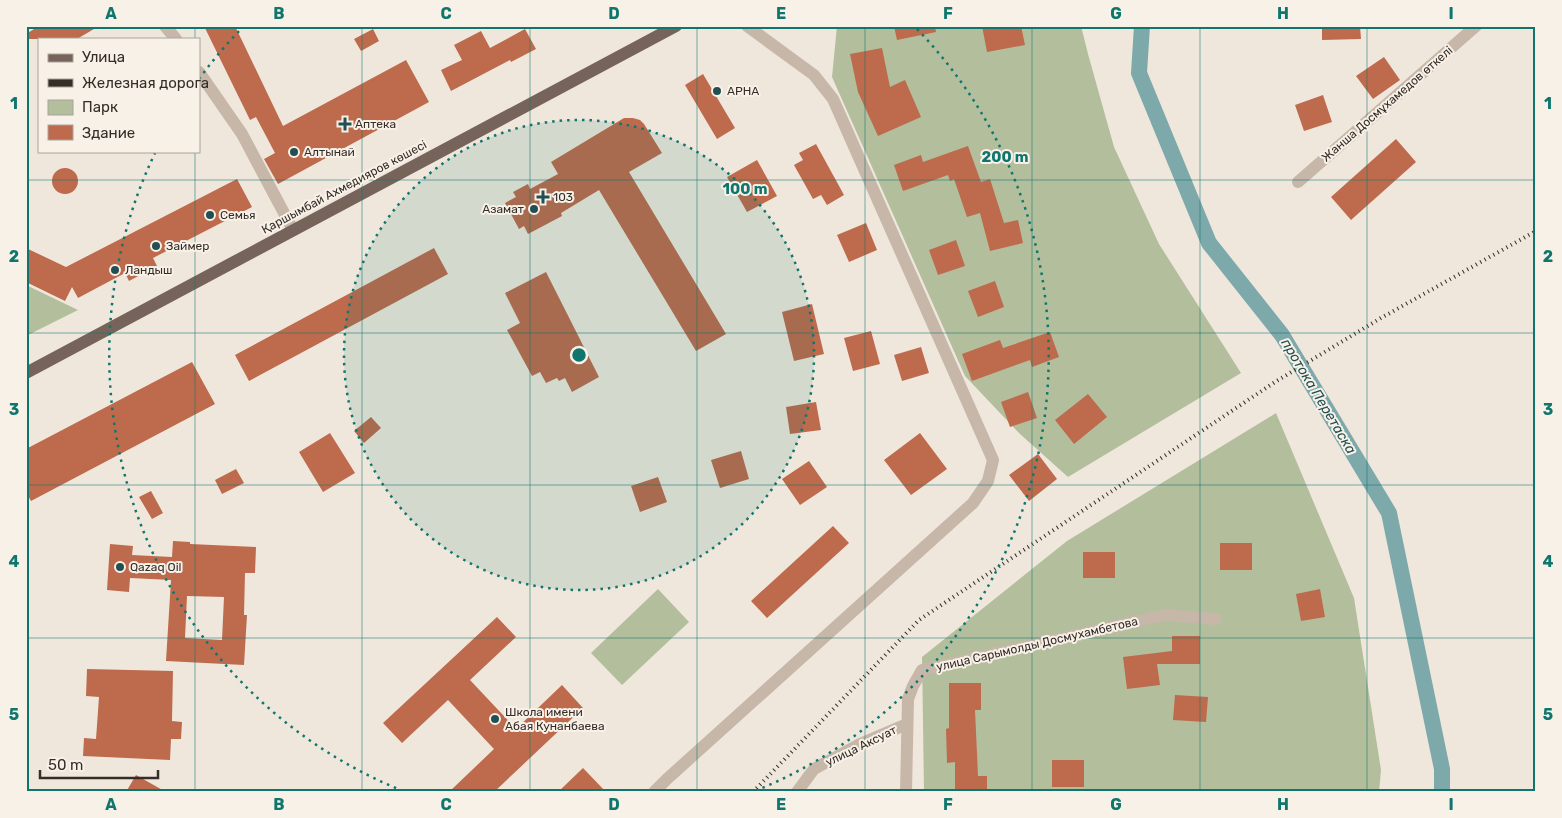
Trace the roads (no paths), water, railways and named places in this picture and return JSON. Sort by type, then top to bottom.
[{"type":"main road","name":"Қаршымбай Ахмедияров көшесі","points":[[26,373],[676,26]]},
{"type":"street","points":[[654,792],[973,503],[988,482],[993,460],[833,99],[814,76],[747,26]]},
{"type":"street","name":"Жанша Досмұхамедов өткелі","points":[[1298,182],[1476,26]]},
{"type":"street","points":[[200,73],[242,134],[293,230]]},
{"type":"street","name":"улица Сарымолды Досмухамбетова","points":[[906,792],[908,700],[912,686],[922,670],[1164,615],[1216,619]]},
{"type":"street","name":"улица Аксуат","points":[[797,792],[814,769],[860,744],[907,724]]},
{"type":"waterway","name":"протока Перетаска","points":[[1142,26],[1139,73],[1209,243],[1282,335],[1389,513],[1442,769],[1442,792]]},
{"type":"railway","points":[[753,792],[919,620],[1275,382],[1381,318],[1536,231]]},
{"type":"place","name":"АРНА","points":[[717,91]]},
{"type":"place","name":"Аптека","points":[[345,124]]},
{"type":"place","name":"Алтынай","points":[[294,152]]},
{"type":"place","name":"103","points":[[543,197]]},
{"type":"place","name":"Азамат","points":[[534,209]]},
{"type":"place","name":"Семья","points":[[210,215]]},
{"type":"place","name":"Займер","points":[[156,246]]},
{"type":"place","name":"Ландыш","points":[[115,270]]},
{"type":"place","name":"Qazaq Oil","points":[[120,567]]},
{"type":"place","name":"Школа имени Абая Кунанбаева","points":[[495,719]]}]
